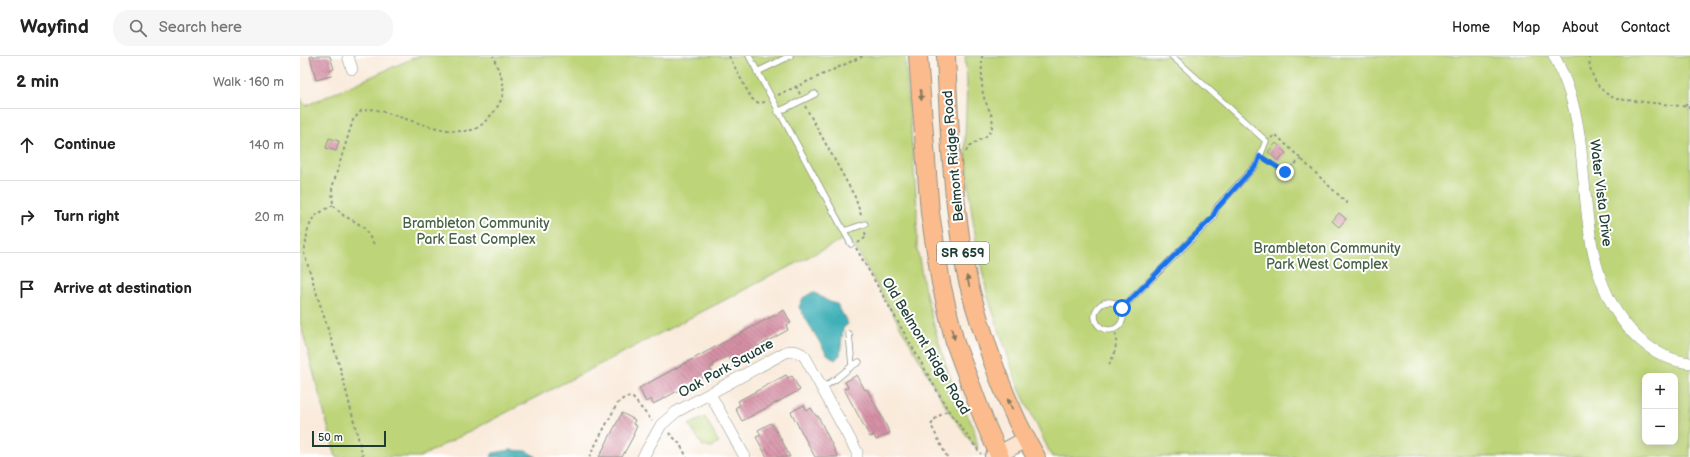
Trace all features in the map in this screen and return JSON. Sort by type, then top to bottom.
[{"type":"main road","name":"Belmont Ridge Road","points":[[918,56],[930,213],[941,282],[955,343],[985,423],[993,455]]},
{"type":"main road","name":"Belmont Ridge Road","points":[[946,56],[956,199],[964,262],[974,306],[990,355],[1034,456]]},
{"type":"main road","points":[[993,455],[1027,439]]},
{"type":"street","points":[[348,56],[352,70]]},
{"type":"street","name":"Water Vista Drive","points":[[1554,56],[1566,82],[1578,134],[1588,231],[1600,276],[1610,302],[1622,321],[1650,349],[1677,362],[1690,364]]},
{"type":"street","name":"Oak Park Square","points":[[643,457],[660,427],[676,412],[786,352],[792,351],[802,354],[805,357],[857,452],[857,457]]},
{"type":"street","points":[[710,394],[745,457]]},
{"type":"lane","points":[[749,56],[778,112],[851,244]]},
{"type":"lane","points":[[757,72],[790,56]]},
{"type":"lane","points":[[1122,308],[1212,218],[1217,208],[1257,164],[1266,141],[1172,56]]},
{"type":"lane","points":[[778,112],[816,94]]},
{"type":"lane","points":[[844,231],[864,224]]},
{"type":"lane","points":[[1110,302],[1119,305],[1122,308],[1124,313],[1122,323],[1115,330],[1106,330],[1098,325],[1095,316],[1096,311],[1102,304],[1110,302]]},
{"type":"lane","points":[[849,334],[852,366]]},
{"type":"lane","points":[[822,388],[859,362]]},
{"type":"path","points":[[374,244],[364,228],[344,216],[333,205],[332,188],[353,120],[361,111],[374,110],[448,131],[464,132],[476,129],[488,119],[501,102],[504,94],[503,83],[493,56]]},
{"type":"path","points":[[729,56],[751,98],[757,103],[767,101]]},
{"type":"path","points":[[776,96],[863,56]]},
{"type":"path","points":[[966,153],[970,146],[987,136],[993,126],[992,118],[983,96],[982,56]]},
{"type":"path","points":[[1589,56],[1589,63],[1594,79],[1608,96],[1617,99],[1690,107]]},
{"type":"path","points":[[796,86],[800,95]]},
{"type":"path","points":[[1685,106],[1690,101]]},
{"type":"path","points":[[805,105],[855,197],[864,224]]},
{"type":"path","points":[[1266,141],[1276,135],[1349,205]]},
{"type":"path","points":[[1260,156],[1285,172],[1301,159]]},
{"type":"path","points":[[333,205],[314,216],[308,229],[304,253],[341,371],[362,457]]},
{"type":"path","name":"Old Belmont Ridge Road","points":[[864,224],[866,237],[856,245],[856,249],[948,410],[993,455]]},
{"type":"path","points":[[1110,365],[1115,355],[1117,345],[1115,330]]},
{"type":"path","points":[[589,457],[617,404],[625,397],[633,398],[644,414],[674,437],[687,457]]},
{"type":"path","points":[[947,457],[931,425],[936,418],[948,410]]},
{"type":"green space","name":"Brambleton Community Park East Complex","points":[[418,56],[905,56],[917,208],[917,248],[924,286],[936,333],[950,378],[974,429],[978,448],[973,444],[948,410],[856,249],[847,237],[420,457],[336,457],[300,322],[300,97],[305,106]]},
{"type":"green space","name":"Brambleton Community Park West Complex","points":[[965,56],[1690,56],[1690,457],[1052,457],[1018,386],[988,297],[978,252],[971,208],[965,139],[967,82]]},
{"type":"green space","points":[[705,417],[719,443],[710,448],[703,446],[689,425]]},
{"type":"water","points":[[813,292],[828,301],[837,304],[848,324],[843,328],[840,355],[835,360],[826,353],[799,307],[803,298]]},
{"type":"water","points":[[511,450],[526,451],[537,457],[491,457],[493,453]]},
{"type":"building","points":[[310,56],[330,56],[334,69],[329,71],[331,76],[316,80]]},
{"type":"building","points":[[329,138],[339,141],[336,151],[326,148]]},
{"type":"building","points":[[1276,143],[1286,153],[1278,161],[1268,152]]},
{"type":"building","points":[[1339,213],[1346,219],[1339,227],[1332,221]]},
{"type":"building","points":[[784,310],[791,323],[786,325],[788,330],[731,361],[728,356],[713,364],[714,366],[710,368],[712,372],[663,399],[653,404],[651,399],[646,402],[639,388]]},
{"type":"building","points":[[786,375],[788,378],[792,376],[800,390],[742,421],[735,408],[740,405],[738,401]]},
{"type":"building","points":[[857,375],[865,390],[867,389],[890,433],[876,440],[874,435],[870,437],[844,389],[848,387],[845,382]]},
{"type":"building","points":[[804,405],[807,411],[811,408],[816,416],[818,416],[838,457],[815,457],[791,412]]},
{"type":"building","points":[[622,413],[635,420],[633,424],[637,426],[634,435],[622,457],[599,457]]},
{"type":"building","points":[[771,423],[790,457],[767,457],[756,437],[761,435],[758,430]]},
{"type":"route","points":[[1122,308],[1212,218],[1217,208],[1257,164],[1260,156],[1285,172]]}]
